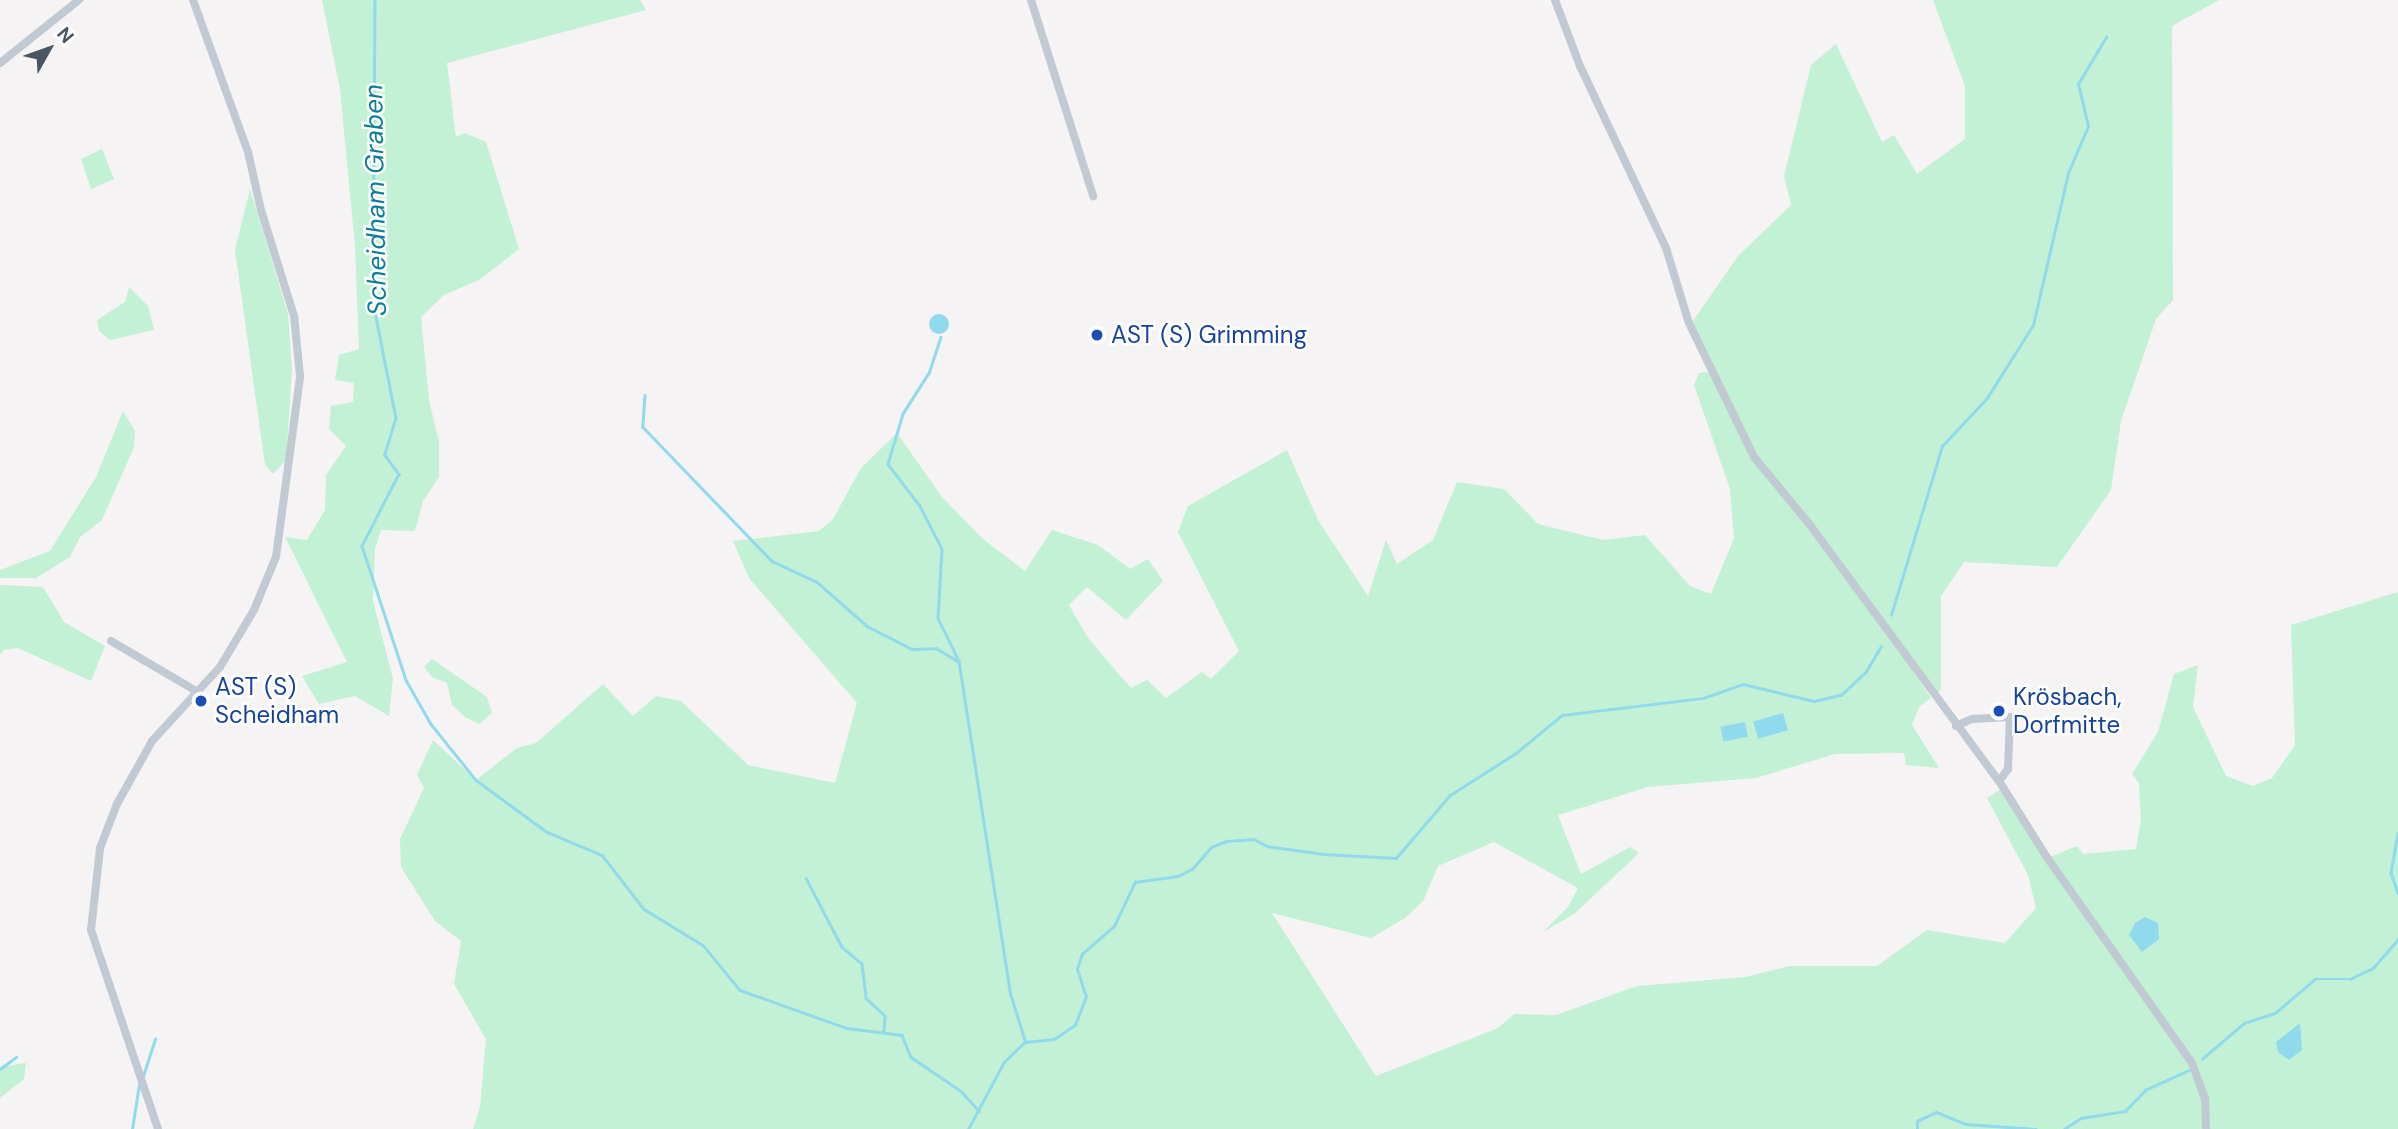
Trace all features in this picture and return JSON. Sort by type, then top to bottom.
[{"type":"street","points":[[0,63],[79,0]]},
{"type":"street","points":[[158,1129],[91,930],[100,848],[117,804],[152,741],[220,667],[254,610],[276,557],[300,376],[294,316],[261,210],[248,152],[193,0]]},
{"type":"street","points":[[1031,0],[1093,196]]},
{"type":"street","points":[[1555,0],[1580,66],[1666,248],[1689,323],[1754,457],[1810,524],[1999,781],[2046,856],[2192,1062],[2205,1098],[2206,1129]]},
{"type":"street","points":[[111,641],[198,692]]},
{"type":"street","points":[[1956,726],[1972,719],[2011,717],[2008,769],[1999,781]]},
{"type":"green space","points":[[322,0],[640,0],[646,10],[447,63],[456,137],[465,133],[486,142],[519,249],[479,280],[444,295],[421,317],[429,400],[439,442],[439,477],[423,501],[415,531],[381,530],[375,549],[373,601],[393,679],[389,716],[355,696],[319,704],[302,676],[347,662],[285,537],[307,540],[325,510],[326,475],[346,446],[329,429],[331,406],[353,402],[354,383],[335,380],[339,355],[359,349],[355,246],[340,89]]},
{"type":"green space","points":[[1933,0],[2219,0],[2172,26],[2173,300],[2156,319],[2121,421],[2111,490],[2057,567],[1964,562],[1941,596],[1941,690],[1936,694],[1890,637],[1931,698],[1919,707],[1912,725],[1939,768],[1906,765],[1904,753],[1835,754],[1756,778],[1648,787],[1558,815],[1581,874],[1630,847],[1639,853],[1574,914],[1543,932],[1568,907],[1578,888],[1494,842],[1438,866],[1423,901],[1405,918],[1371,938],[1272,913],[1376,1076],[1498,1028],[1514,1014],[1556,1015],[1637,986],[1745,977],[1790,966],[1877,966],[1927,930],[2005,943],[2036,908],[2028,875],[1987,798],[2001,789],[2189,1065],[2202,1098],[2203,1129],[473,1129],[480,1107],[486,1039],[454,984],[461,941],[435,921],[401,867],[400,839],[424,788],[417,775],[433,740],[476,780],[517,748],[536,743],[603,684],[633,716],[656,696],[681,701],[748,765],[835,783],[857,703],[749,578],[733,541],[819,531],[833,519],[861,468],[897,433],[942,497],[983,539],[1025,571],[1052,530],[1098,545],[1130,569],[1148,559],[1163,581],[1126,620],[1087,587],[1069,605],[1088,638],[1131,688],[1147,680],[1166,698],[1202,672],[1211,679],[1239,651],[1178,532],[1188,506],[1287,450],[1318,520],[1368,596],[1386,540],[1397,564],[1433,540],[1457,482],[1504,489],[1538,524],[1603,540],[1645,535],[1690,586],[1711,594],[1734,538],[1730,489],[1694,385],[1699,373],[1709,372],[1693,321],[1738,256],[1791,205],[1784,176],[1811,65],[1836,44],[1882,142],[1894,135],[1917,174],[1965,139],[1965,86]]},
{"type":"green space","points":[[102,149],[114,179],[91,189],[81,159]]},
{"type":"green space","points":[[250,189],[288,314],[292,370],[286,460],[273,474],[265,465],[235,250]]},
{"type":"green space","points":[[129,287],[148,306],[154,330],[110,340],[99,331],[97,320],[125,302]]},
{"type":"green space","points":[[123,411],[135,431],[134,447],[102,520],[80,537],[70,557],[36,578],[0,578],[0,570],[50,551],[96,477]]},
{"type":"green space","points":[[0,585],[43,587],[64,622],[105,646],[91,681],[18,648],[4,650],[0,655]]},
{"type":"green space","points":[[2398,592],[2398,1129],[2208,1129],[2194,1061],[2050,857],[2077,846],[2083,854],[2136,849],[2141,820],[2139,783],[2132,774],[2158,732],[2174,674],[2198,665],[2193,707],[2226,776],[2253,786],[2272,778],[2295,745],[2291,625]]},
{"type":"green space","points":[[432,659],[487,697],[492,713],[479,724],[465,717],[452,705],[447,683],[432,677],[424,667]]},
{"type":"green space","points":[[26,1063],[24,1079],[0,1098],[0,1067]]},
{"type":"water","points":[[939,314],[946,317],[949,324],[946,331],[939,334],[932,331],[929,324],[932,317]]},
{"type":"water","points":[[1783,713],[1788,730],[1758,739],[1753,722]]},
{"type":"water","points":[[1745,722],[1748,737],[1723,741],[1720,727]]},
{"type":"water","points":[[2145,917],[2158,923],[2159,939],[2142,952],[2129,935],[2135,923]]},
{"type":"water","points":[[2300,1023],[2302,1050],[2289,1060],[2278,1052],[2276,1042]]},
{"type":"waterway","name":"Scheidham Graben","points":[[375,0],[373,302],[396,418],[385,455],[399,474],[362,546],[406,680],[431,724],[476,780],[547,832],[602,855],[644,909],[703,945],[740,990],[847,1028],[902,1035],[911,1057],[961,1091],[979,1111]]},
{"type":"waterway","points":[[1891,615],[1942,446],[1987,398],[2033,325],[2068,173],[2088,126],[2078,84],[2106,37]]},
{"type":"waterway","points":[[941,337],[929,373],[903,414],[888,464],[920,506],[942,549],[938,618],[959,661],[1011,995],[1025,1040]]},
{"type":"waterway","points":[[645,395],[643,427],[772,561],[817,582],[867,626],[912,649],[936,648],[958,661]]},
{"type":"waterway","points":[[968,1129],[1004,1062],[1025,1042],[1054,1039],[1075,1025],[1086,997],[1077,969],[1082,954],[1114,926],[1135,882],[1178,876],[1192,869],[1211,847],[1227,841],[1254,839],[1267,846],[1323,854],[1396,858],[1450,795],[1516,753],[1562,715],[1703,698],[1743,684],[1814,701],[1841,695],[1865,673],[1881,646]]},
{"type":"waterway","points":[[2398,833],[2391,873],[2398,893]]},
{"type":"waterway","points":[[806,878],[842,947],[862,964],[866,998],[885,1016],[884,1031]]},
{"type":"waterway","points":[[2202,1059],[2244,1023],[2275,1013],[2315,979],[2350,979],[2373,968],[2398,939]]},
{"type":"waterway","points":[[143,1076],[155,1039]]},
{"type":"waterway","points":[[0,1069],[16,1057]]},
{"type":"waterway","points":[[2064,1129],[2081,1118],[2125,1111],[2145,1090],[2189,1070]]},
{"type":"waterway","points":[[132,1129],[139,1085]]},
{"type":"waterway","points":[[1917,1129],[1917,1121],[1936,1112],[1966,1124],[2036,1129]]},
{"type":"place","name":"AST (S) Grimming","points":[[1097,335]]},
{"type":"place","name":"AST (S) Scheidham","points":[[201,701]]},
{"type":"place","name":"Krösbach, Dorfmitte","points":[[1999,711]]}]
